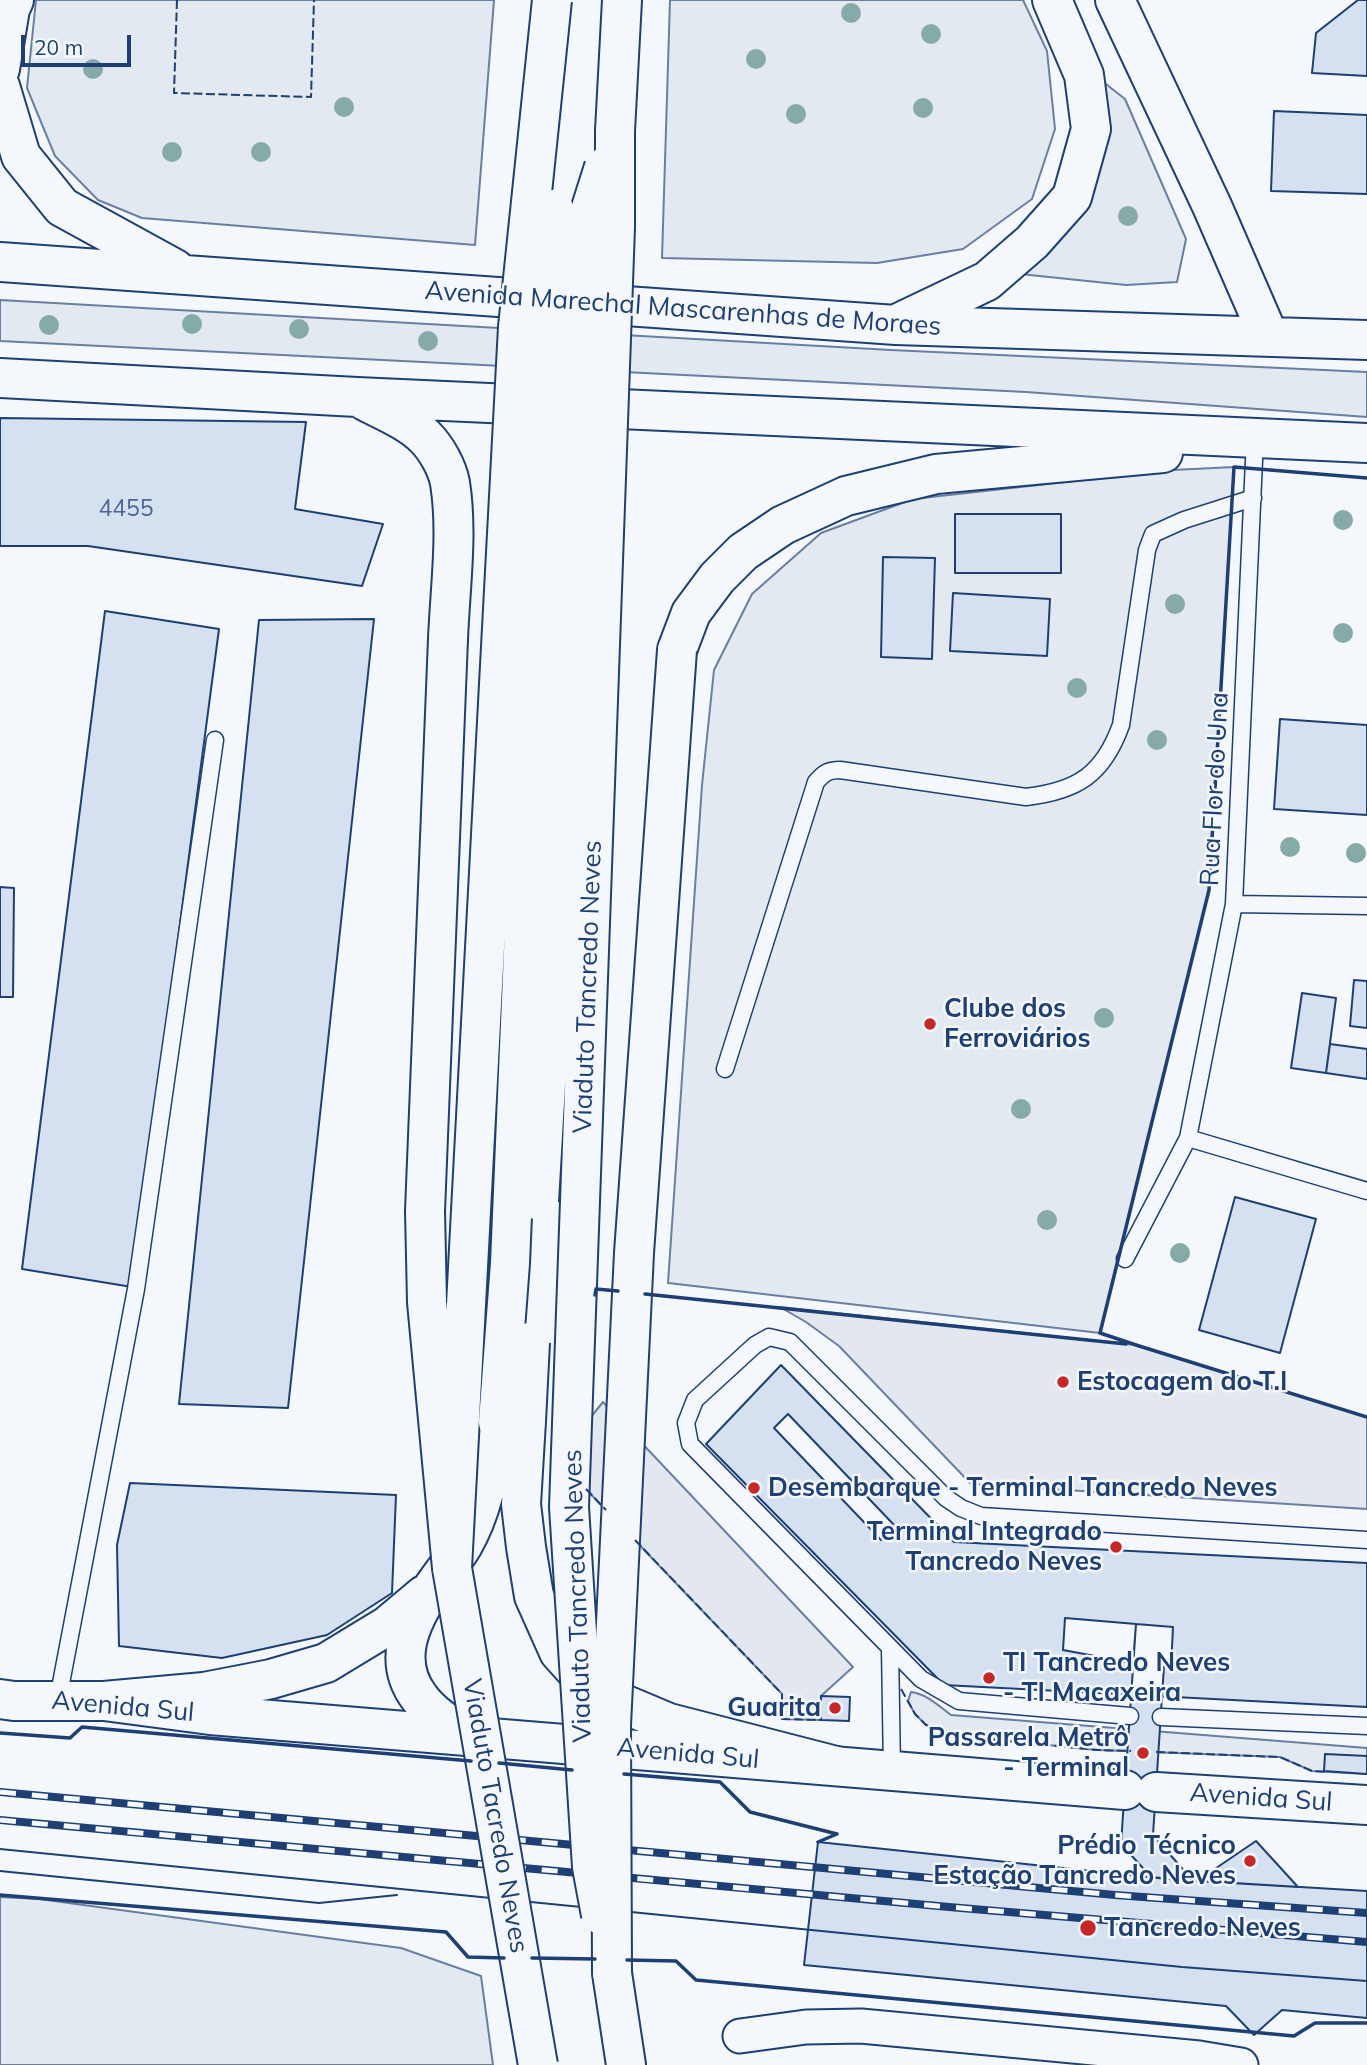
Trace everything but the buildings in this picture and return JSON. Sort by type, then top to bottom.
[{"type":"main road","points":[[0,69],[10,9],[14,0]]},
{"type":"main road","points":[[553,0],[556,170],[510,1263],[512,1422],[526,1547],[534,1596],[559,1652],[595,1692],[669,1723],[836,1766]]},
{"type":"main road","points":[[104,1701],[204,1692],[271,1679],[327,1663],[387,1626],[442,1579],[518,327],[553,0]]},
{"type":"main road","name":"Viaduto Tancredo Neves","points":[[612,1973],[593,1867],[569,1507],[615,227],[615,131],[622,0]]},
{"type":"main road","points":[[896,325],[987,281],[1031,242],[1072,197],[1091,129],[1084,75],[1052,0]]},
{"type":"main road","points":[[1115,0],[1212,206],[1269,337]]},
{"type":"main road","points":[[0,86],[21,156],[62,207],[187,275]]},
{"type":"main road","points":[[464,1735],[438,1717],[420,1699],[405,1667],[404,1650],[411,1628],[463,1544],[512,1422],[557,902],[584,230],[615,131]]},
{"type":"main road","name":"Avenida Marechal Mascarenhas de Moraes","points":[[0,262],[896,325],[1367,340]]},
{"type":"main road","points":[[0,378],[1367,443]]},
{"type":"main road","points":[[356,397],[396,417],[424,436],[440,458],[450,481],[453,524],[425,1211],[427,1303],[442,1579]]},
{"type":"main road","points":[[626,2065],[612,1973],[611,1725],[631,1295],[677,650],[691,613],[717,579],[743,552],[783,525],[846,496],[936,474],[1180,452],[1255,438]]},
{"type":"main road","name":"Viaduto Tacredo Neves","points":[[442,1579],[538,2065]]},
{"type":"main road","name":"Avenida Sul","points":[[0,1699],[104,1701],[210,1714],[836,1766],[1140,1791],[1367,1805]]},
{"type":"street","points":[[740,2036],[806,2027],[861,2026],[1199,2058],[1241,2065]]},
{"type":"lane","name":"Rua Flor do Una","points":[[1125,1259],[1188,1138],[1234,904],[1255,438]]},
{"type":"lane","points":[[725,1069],[816,782],[823,774],[840,770],[1026,797],[1051,794],[1084,779],[1101,764],[1112,748],[1121,725],[1147,550],[1153,534],[1184,520],[1253,498]]},
{"type":"lane","points":[[58,1699],[136,1289],[215,740]]},
{"type":"lane","points":[[1234,904],[1367,906]]},
{"type":"lane","points":[[1188,1138],[1367,1191]]},
{"type":"lane","points":[[1130,1716],[959,1701],[922,1679],[690,1444],[685,1423],[695,1400],[755,1345],[769,1337],[790,1342],[946,1498],[981,1516],[1367,1540]]},
{"type":"lane","points":[[890,1648],[891,1770]]},
{"type":"lane","points":[[1161,1717],[1367,1726]]},
{"type":"shaded area","points":[[36,0],[494,0],[475,245],[142,218],[98,200],[55,156],[27,88]]},
{"type":"shaded area","points":[[670,0],[1023,0],[1047,51],[1055,129],[1032,199],[963,249],[877,263],[662,258]]},
{"type":"shaded area","points":[[1102,81],[1125,99],[1186,239],[1177,282],[1126,285],[1020,274]]},
{"type":"shaded area","points":[[0,300],[891,350],[1367,372],[1367,417],[1026,392],[0,341]]},
{"type":"shaded area","name":"Clube dos Ferroviários","points":[[1234,467],[1209,890],[1100,1333],[668,1283],[702,785],[714,670],[752,594],[821,533],[913,499],[1173,470]]},
{"type":"shaded area","name":"Estocagem do T.I","points":[[780,1307],[1136,1345],[1367,1417],[1367,1509],[971,1484],[839,1346]]},
{"type":"shaded area","points":[[603,1402],[853,1667],[821,1696],[821,1720],[782,1719],[782,1694],[557,1459]]},
{"type":"shaded area","points":[[911,1692],[928,1698],[951,1715],[1367,1748],[1367,1774],[1312,1771],[1280,1757],[1097,1750],[959,1736],[926,1725],[915,1714],[908,1701]]},
{"type":"shaded area","points":[[0,1897],[39,1899],[401,1948],[481,1976],[493,2065],[0,2065]]},
{"type":"tram line","points":[[0,1849],[1182,1967],[1367,1981]]},
{"type":"tram line","points":[[0,1871],[319,1903],[397,1895]]},
{"type":"railway","points":[[0,1792],[1115,1895],[1367,1913]]},
{"type":"railway","points":[[0,1820],[949,1907],[1367,1942]]},
{"type":"fence","points":[[177,0],[174,93],[311,97],[314,0]]},
{"type":"fence","points":[[586,1489],[606,1510]]},
{"type":"fence","points":[[635,1540],[782,1694],[782,1719],[821,1720],[821,1717]]},
{"type":"fence","points":[[901,1689],[915,1714],[926,1725],[959,1736],[1131,1751]]},
{"type":"fence","points":[[1156,1752],[1280,1757],[1312,1771],[1328,1772]]},
{"type":"wall","points":[[1367,478],[1234,467],[1209,890],[1100,1333],[1367,1417]]},
{"type":"wall","points":[[595,1295],[596,1289],[618,1291]]},
{"type":"wall","points":[[645,1294],[1126,1344]]},
{"type":"wall","points":[[0,1733],[70,1738],[82,1727],[471,1761]]},
{"type":"wall","points":[[499,1763],[572,1770]]},
{"type":"wall","points":[[624,1774],[720,1782],[750,1812],[837,1834],[818,1842]]},
{"type":"wall","points":[[0,1895],[446,1932],[468,1957],[504,1958]]},
{"type":"wall","points":[[532,1958],[595,1959]]},
{"type":"wall","points":[[627,1960],[676,1961],[696,1980],[1294,2036],[1315,2023],[1367,2023]]},
{"type":"place","name":"Clube dos Ferroviários","points":[[930,1024]]},
{"type":"place","name":"Estocagem do T.I","points":[[1063,1382]]},
{"type":"place","name":"Desembarque - Terminal Tancredo Neves","points":[[754,1488]]},
{"type":"place","name":"Terminal Integrado Tancredo Neves","points":[[1116,1547]]},
{"type":"place","name":"TI Tancredo Neves - TI Macaxeira","points":[[989,1678]]},
{"type":"place","name":"Guarita","points":[[835,1708]]},
{"type":"place","name":"Passarela Metrô - Terminal","points":[[1143,1753]]},
{"type":"place","name":"Prédio Técnico Estação Tancredo Neves","points":[[1250,1861]]},
{"type":"place","name":"Tancredo Neves","points":[[1088,1928]]}]
